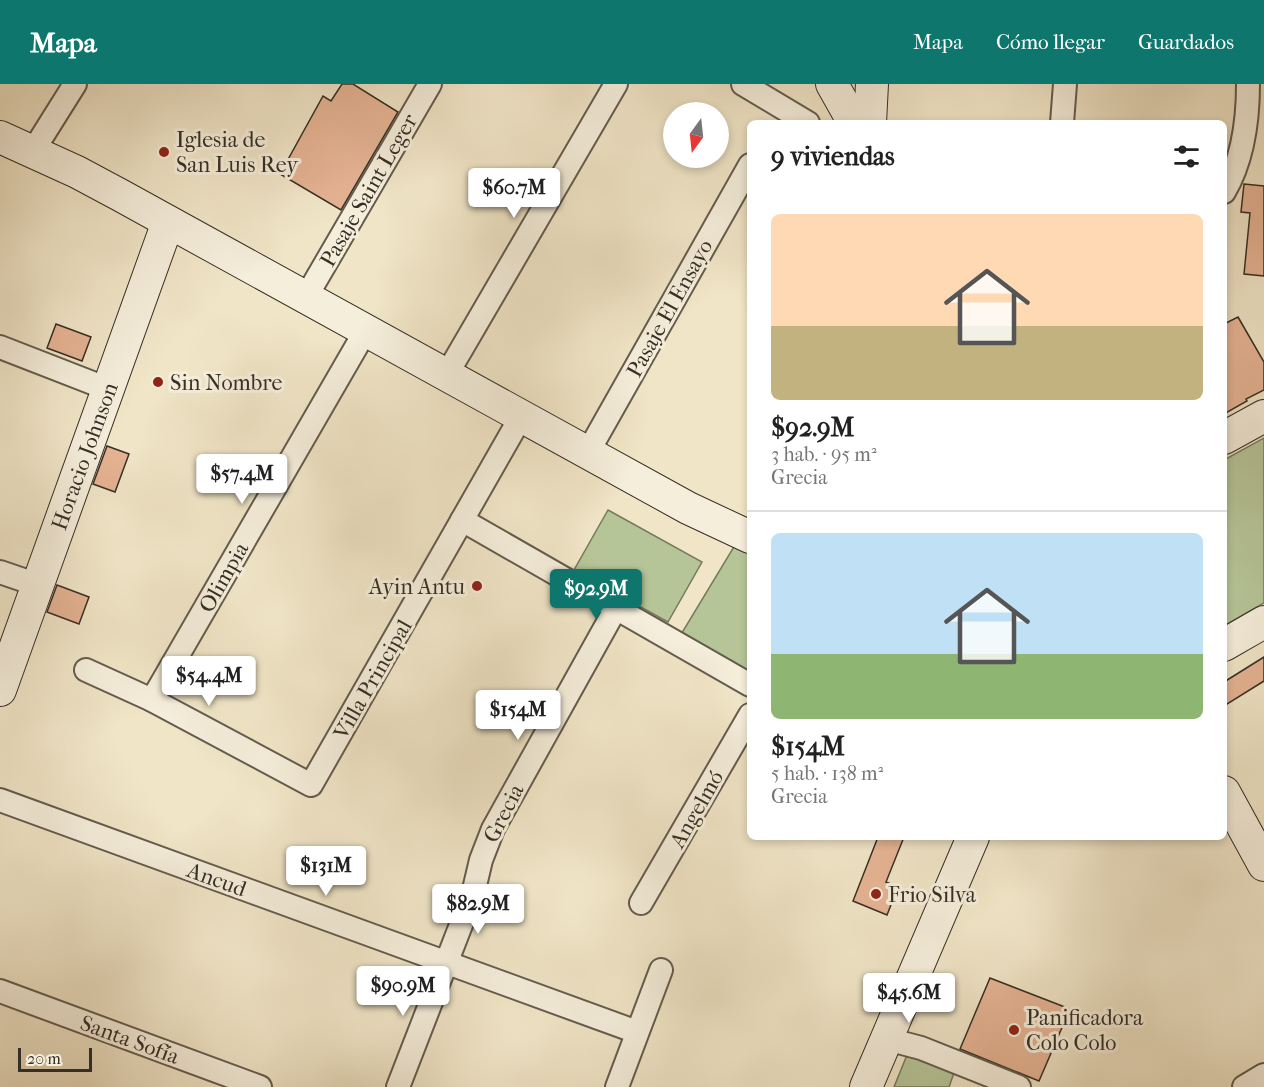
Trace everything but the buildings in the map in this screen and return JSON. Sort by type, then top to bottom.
[{"type":"main road","points":[[832,84],[853,120]]},
{"type":"main road","points":[[870,120],[872,84]]},
{"type":"main road","points":[[0,137],[77,172],[688,508],[747,536]]},
{"type":"main road","name":"Horacio Johnson","points":[[0,690],[168,222]]},
{"type":"main road","points":[[1227,436],[1264,416]]},
{"type":"main road","points":[[1227,643],[1264,622]]},
{"type":"main road","points":[[1227,797],[1262,855]]},
{"type":"main road","points":[[866,1087],[972,840]]},
{"type":"street","points":[[33,151],[75,84]]},
{"type":"street","name":"Pasaje Saint Leger","points":[[306,297],[430,84]]},
{"type":"street","points":[[447,374],[616,84]]},
{"type":"street","points":[[743,84],[778,115],[797,120]]},
{"type":"street","points":[[1062,120],[1065,84]]},
{"type":"street","points":[[1227,186],[1241,150],[1248,84]]},
{"type":"street","name":"Pasaje El Ensayo","points":[[588,452],[747,170]]},
{"type":"street","name":"Olimpia","points":[[152,700],[366,330]]},
{"type":"street","points":[[0,347],[108,389]]},
{"type":"street","name":"Villa Principal","points":[[152,700],[311,785],[522,415]]},
{"type":"street","points":[[462,520],[747,683]]},
{"type":"street","points":[[0,572],[38,585]]},
{"type":"street","name":"Grecia","points":[[398,1087],[473,894],[481,860],[492,829],[616,608]]},
{"type":"street","points":[[86,670],[152,700]]},
{"type":"street","name":"Angelmó","points":[[641,903],[747,720]]},
{"type":"street","name":"Ancud","points":[[0,800],[637,1032]]},
{"type":"street","points":[[617,1087],[661,970]]},
{"type":"street","name":"Santa Sofía","points":[[0,991],[261,1087]]},
{"type":"street","points":[[887,1039],[921,1048],[1019,1087]]},
{"type":"street","points":[[1244,1087],[1264,1075]]},
{"type":"green space","points":[[1264,438],[1264,603],[1227,624],[1227,458]]},
{"type":"green space","points":[[608,510],[702,562],[668,622],[574,570]]},
{"type":"green space","points":[[735,545],[747,551],[747,672],[745,675],[680,636]]},
{"type":"green space","points":[[907,1055],[954,1073],[949,1087],[894,1087]]},
{"type":"place","name":"Iglesia de San Luis Rey","points":[[164,152]]},
{"type":"place","name":"Sin Nombre","points":[[158,382]]},
{"type":"place","name":"Ayin Antu","points":[[477,586]]},
{"type":"place","name":"Frio Silva","points":[[876,894]]},
{"type":"place","name":"Panificadora Colo Colo","points":[[1014,1030]]}]
